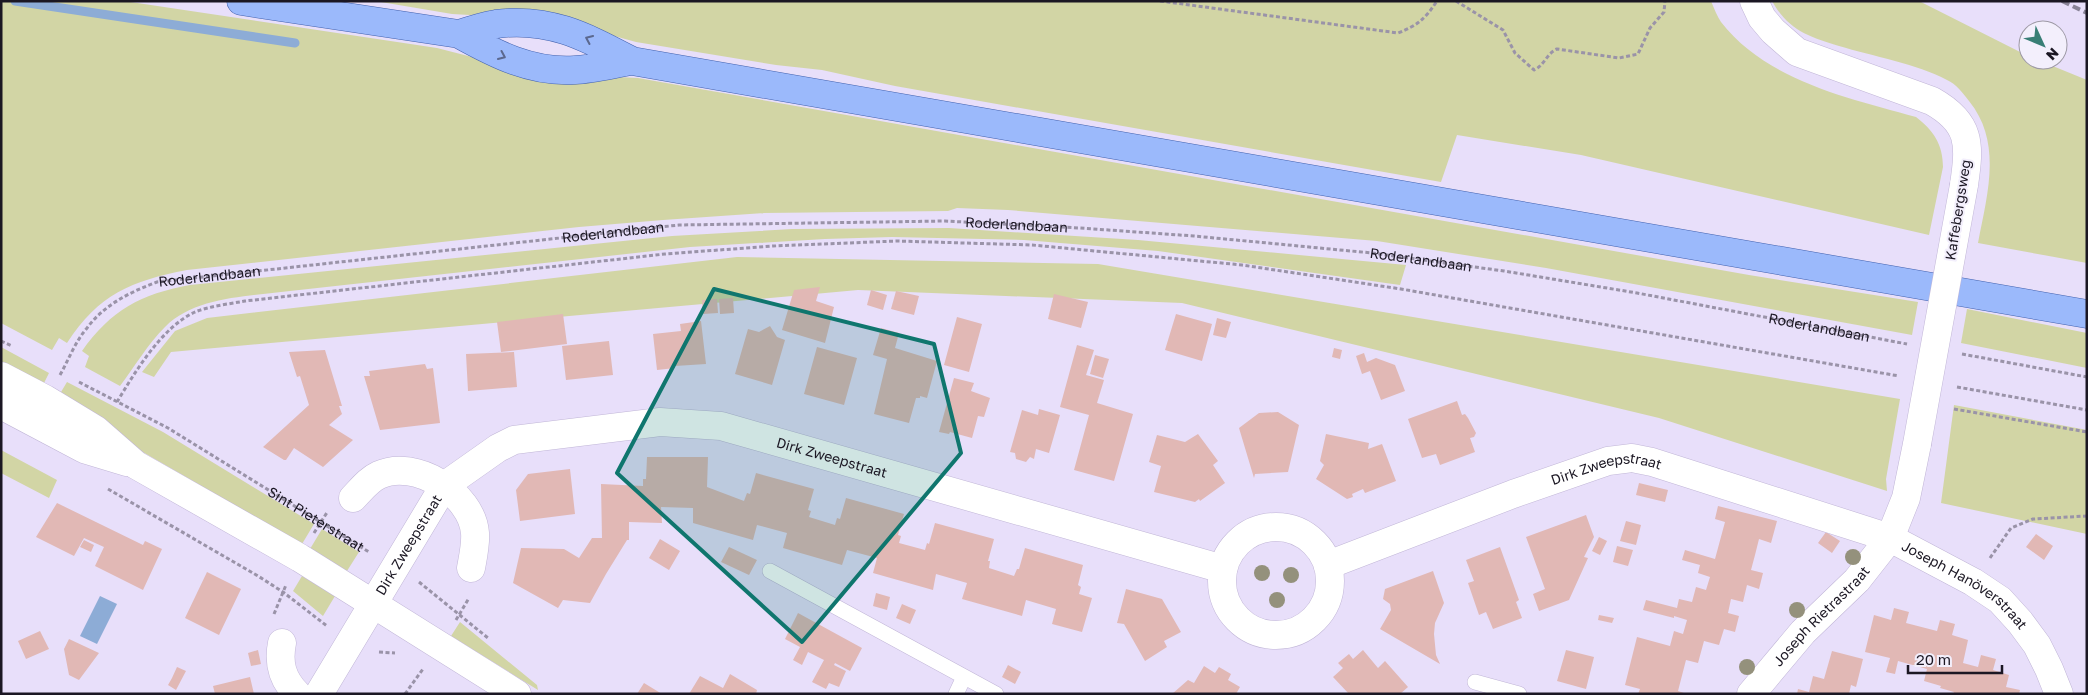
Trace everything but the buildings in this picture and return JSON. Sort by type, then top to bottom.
[{"type":"main road","points":[[241,1],[458,34],[518,63],[546,69],[575,70],[632,61]]},
{"type":"main road","points":[[458,34],[494,24],[517,22],[552,26],[587,37],[632,61],[2087,314]]},
{"type":"street","name":"Kaffebergsweg","points":[[1754,1],[1762,18],[1773,31],[1797,52],[1932,100],[1949,110],[1962,129],[1968,147],[1964,185],[1917,444],[1906,498],[1890,538]]},
{"type":"street","points":[[1,376],[46,399],[96,430],[136,465],[300,558],[517,694]]},
{"type":"street","points":[[1,405],[84,449],[136,465]]},
{"type":"street","name":"Dirk Zweepstraat","points":[[319,694],[444,486],[498,448],[514,440],[660,422],[721,426],[1223,569]]},
{"type":"street","name":"Dirk Zweepstraat","points":[[1328,564],[1521,491],[1608,461],[1632,458],[1652,462],[1890,538]]},
{"type":"street","name":"Dirk Zweepstraat","points":[[353,498],[365,485],[379,475],[396,470],[413,471],[444,486],[461,501],[472,521],[475,533],[471,568]]},
{"type":"street","points":[[1274,527],[1291,529],[1307,536],[1320,549],[1328,564],[1330,592],[1323,608],[1312,622],[1304,628],[1288,635],[1260,634],[1237,620],[1227,605],[1223,596],[1223,569],[1229,553],[1241,539],[1257,530],[1274,527]]},
{"type":"street","name":"Joseph Hanöverstraat","points":[[1890,538],[1973,582],[2000,600],[2037,645],[2059,694]]},
{"type":"street","name":"Joseph Rietrastraat","points":[[1751,694],[1803,632],[1857,580],[1890,538]]},
{"type":"street","points":[[282,643],[281,667],[287,684],[297,694]]},
{"type":"lane","points":[[770,571],[996,694]]},
{"type":"lane","points":[[956,694],[964,677]]},
{"type":"lane","points":[[1475,682],[1519,694]]},
{"type":"path","points":[[1160,1],[1398,33],[1420,22],[1438,1]]},
{"type":"path","points":[[1456,1],[1503,30],[1515,53],[1534,70],[1538,69],[1551,52],[1557,49],[1619,58],[1638,54],[1650,28],[1664,12],[1665,1]]},
{"type":"path","name":"Roderlandbaan","points":[[46,399],[87,327],[122,297],[157,282],[679,225],[925,222],[1080,228],[1372,253],[1504,271],[1916,346]]},
{"type":"path","name":"Roderlandbaan","points":[[117,402],[160,340],[180,322],[196,312],[244,301],[665,254],[773,246],[897,241],[1032,245],[1242,265],[1401,289],[1904,377]]},
{"type":"path","points":[[1960,354],[2087,377]]},
{"type":"path","points":[[61,373],[69,377]]},
{"type":"path","name":"Sint Pieterstraat","points":[[77,381],[168,428],[423,585],[495,644]]},
{"type":"path","points":[[1951,386],[2087,410]]},
{"type":"path","points":[[1949,408],[2087,432]]},
{"type":"path","points":[[103,486],[258,576],[283,592],[326,625],[351,640],[379,653],[404,653]]},
{"type":"path","points":[[1973,582],[2011,528],[2033,519],[2087,516]]},
{"type":"highlighted area","points":[[714,289],[934,344],[961,453],[802,642],[617,473]]},
{"type":"green space","points":[[1,1],[124,1],[437,48],[472,57],[503,71],[638,78],[1749,275],[1918,302],[1912,335],[1546,268],[1377,241],[1008,210],[957,208],[948,211],[764,213],[663,220],[579,227],[187,270],[149,279],[118,292],[91,312],[67,343],[59,338],[52,350],[1,323]]},
{"type":"green space","points":[[375,1],[1711,1],[1721,22],[1740,42],[1761,59],[1785,73],[1837,94],[1916,117],[1936,138],[1943,159],[1943,167],[1929,235],[1581,155],[1457,135],[1441,182],[895,86],[822,70],[776,65],[636,42],[524,11],[470,15],[452,14]]},
{"type":"green space","points":[[1772,1],[1919,1],[2018,51],[2018,70],[2062,70],[2087,80],[2087,263],[1978,243],[1988,188],[1989,152],[1986,134],[1980,117],[1956,86],[1922,69],[1818,39],[1792,26],[1778,11]]},
{"type":"green space","points":[[949,228],[1138,240],[1406,265],[1400,285],[1158,251],[1024,240],[892,237],[690,247],[219,300],[190,310],[177,317],[165,327],[147,348],[120,386],[85,367],[89,356],[82,351],[104,325],[128,306],[157,293],[190,285],[672,236],[792,229]]},
{"type":"green space","points":[[737,257],[1098,264],[1900,399],[1886,479],[1887,491],[1659,418],[1182,303],[858,290],[171,352],[154,377],[142,372],[175,331],[207,318]]},
{"type":"green space","points":[[1967,309],[2087,333],[2087,368],[1961,343]]},
{"type":"green space","points":[[1,347],[49,373],[42,387],[1,369]]},
{"type":"green space","points":[[67,382],[163,432],[314,524],[302,544],[134,447],[58,397]]},
{"type":"green space","points":[[1954,405],[2087,430],[2087,534],[1941,503]]},
{"type":"green space","points":[[1,450],[57,480],[49,498],[1,473]]},
{"type":"green space","points":[[322,529],[359,552],[347,571],[310,549]]},
{"type":"green space","points":[[302,576],[335,596],[323,616],[293,591]]},
{"type":"green space","points":[[460,622],[537,685],[538,690],[451,636]]},
{"type":"water","points":[[100,596],[117,604],[97,644],[80,636]]},
{"type":"waterway","points":[[15,1],[295,43]]},
{"type":"railway","points":[[2062,1],[2087,13]]}]
